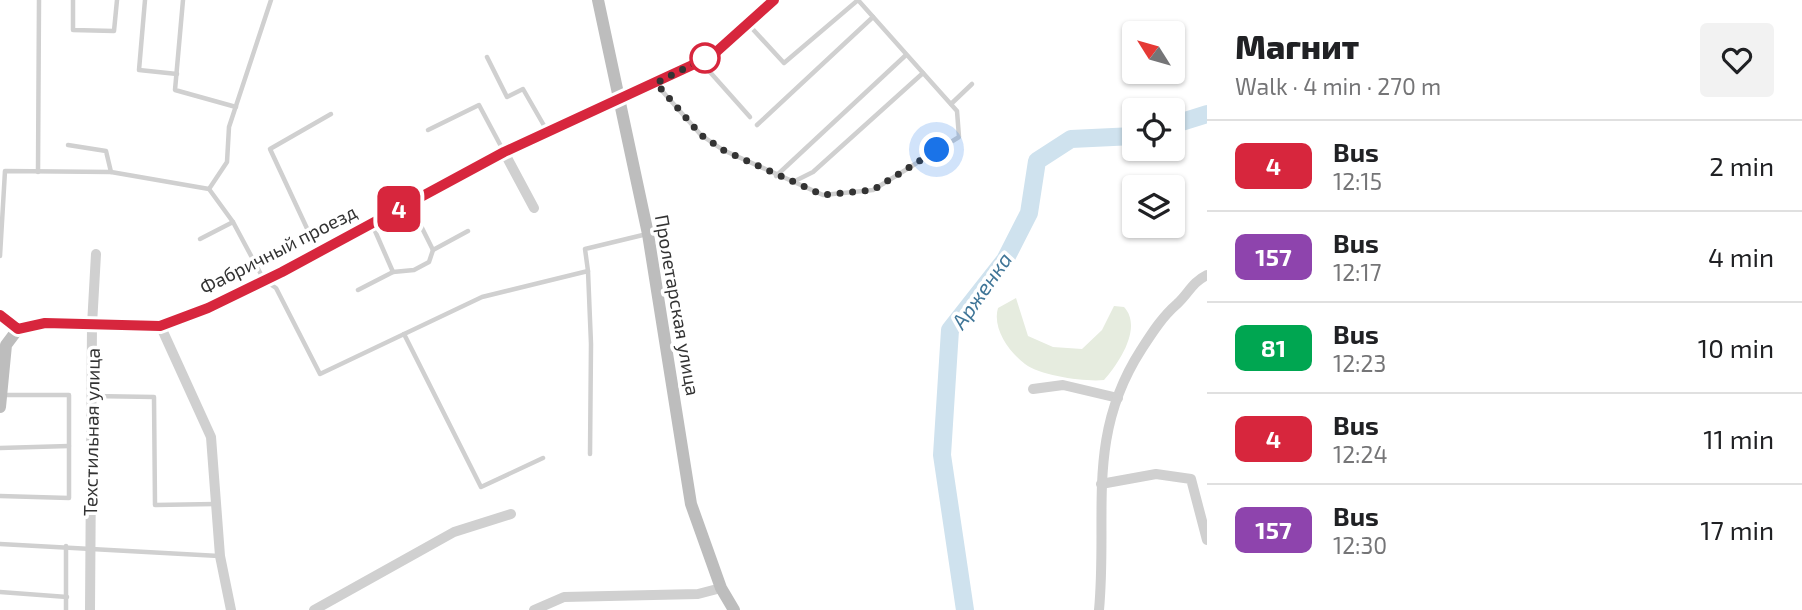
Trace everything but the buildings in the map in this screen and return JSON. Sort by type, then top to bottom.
[{"type":"street","name":"Пролетарская улица","points":[[598,0],[648,234],[691,504],[721,588],[734,610]]},
{"type":"street","name":"Фабричный проезд","points":[[18,329],[45,323],[160,326],[208,308],[318,253],[504,152],[619,102],[701,61],[774,0]]},
{"type":"street","points":[[504,152],[534,208]]},
{"type":"street","name":"Техстильная улица","points":[[90,610],[92,325],[96,254]]},
{"type":"street","points":[[1099,610],[1103,570],[1101,484],[1105,434],[1127,372],[1163,316],[1187,295],[1193,282],[1207,275]]},
{"type":"street","points":[[0,315],[18,329],[6,345],[0,407]]},
{"type":"street","points":[[160,326],[211,437],[220,556],[231,610]]},
{"type":"street","points":[[1033,389],[1063,385],[1118,398]]},
{"type":"street","points":[[1101,484],[1156,474],[1191,479],[1207,540]]},
{"type":"street","points":[[314,610],[454,533],[511,514]]},
{"type":"street","points":[[534,610],[564,597],[672,596],[698,594],[721,588]]},
{"type":"lane","points":[[38,172],[39,0]]},
{"type":"lane","points":[[73,0],[73,30],[114,31],[117,0]]},
{"type":"lane","points":[[145,0],[139,70],[177,74]]},
{"type":"lane","points":[[183,0],[175,90],[236,107]]},
{"type":"lane","points":[[209,189],[227,162],[229,127],[271,0]]},
{"type":"lane","points":[[656,83],[701,135],[723,150],[823,195],[873,190],[959,137],[961,125],[957,111],[858,0],[784,63],[748,23]]},
{"type":"lane","points":[[757,125],[873,16]]},
{"type":"lane","points":[[776,176],[906,54]]},
{"type":"lane","points":[[487,57],[507,97],[523,89],[548,133]]},
{"type":"lane","points":[[701,61],[750,117]]},
{"type":"lane","points":[[792,183],[813,172],[923,73]]},
{"type":"lane","points":[[951,104],[972,84]]},
{"type":"lane","points":[[428,130],[479,106],[504,152]]},
{"type":"lane","points":[[318,253],[270,149],[331,114]]},
{"type":"lane","points":[[68,145],[106,151],[111,172]]},
{"type":"lane","points":[[0,256],[5,171],[111,172],[209,189],[233,222],[264,280],[276,288],[320,374],[482,297],[588,271]]},
{"type":"lane","points":[[409,203],[433,250]]},
{"type":"lane","points":[[200,239],[233,222]]},
{"type":"lane","points":[[371,223],[393,272]]},
{"type":"lane","points":[[358,290],[393,272],[414,270],[429,262],[433,250],[467,231]]},
{"type":"lane","points":[[590,454],[591,344],[585,249],[648,234]]},
{"type":"lane","points":[[404,334],[481,487],[543,458]]},
{"type":"lane","points":[[0,496],[69,498],[69,395],[1,395]]},
{"type":"lane","points":[[91,396],[154,397],[155,505],[216,504]]},
{"type":"lane","points":[[0,448],[69,446]]},
{"type":"lane","points":[[0,544],[220,556]]},
{"type":"lane","points":[[66,546],[66,610]]},
{"type":"lane","points":[[0,592],[66,597]]},
{"type":"shaded area","points":[[1016,298],[1028,336],[1053,347],[1082,349],[1102,330],[1114,306],[1124,307],[1131,324],[1127,345],[1104,380],[1075,379],[1032,368],[1019,359],[1008,346],[997,324],[998,308]]},
{"type":"waterway","name":"Арженка","points":[[1185,121],[1207,114]]},
{"type":"waterway","name":"Арженка","points":[[965,610],[942,455],[950,330],[1005,260],[1029,213],[1037,161],[1071,139],[1122,137]]},
{"type":"bus line","name":"4","points":[[0,315],[18,329],[45,323],[160,326],[208,308],[282,272],[504,152],[619,102],[701,61],[715,53],[774,0]]},
{"type":"route","points":[[705,58],[656,83],[701,135],[723,150],[823,195],[873,190],[937,150]]}]
